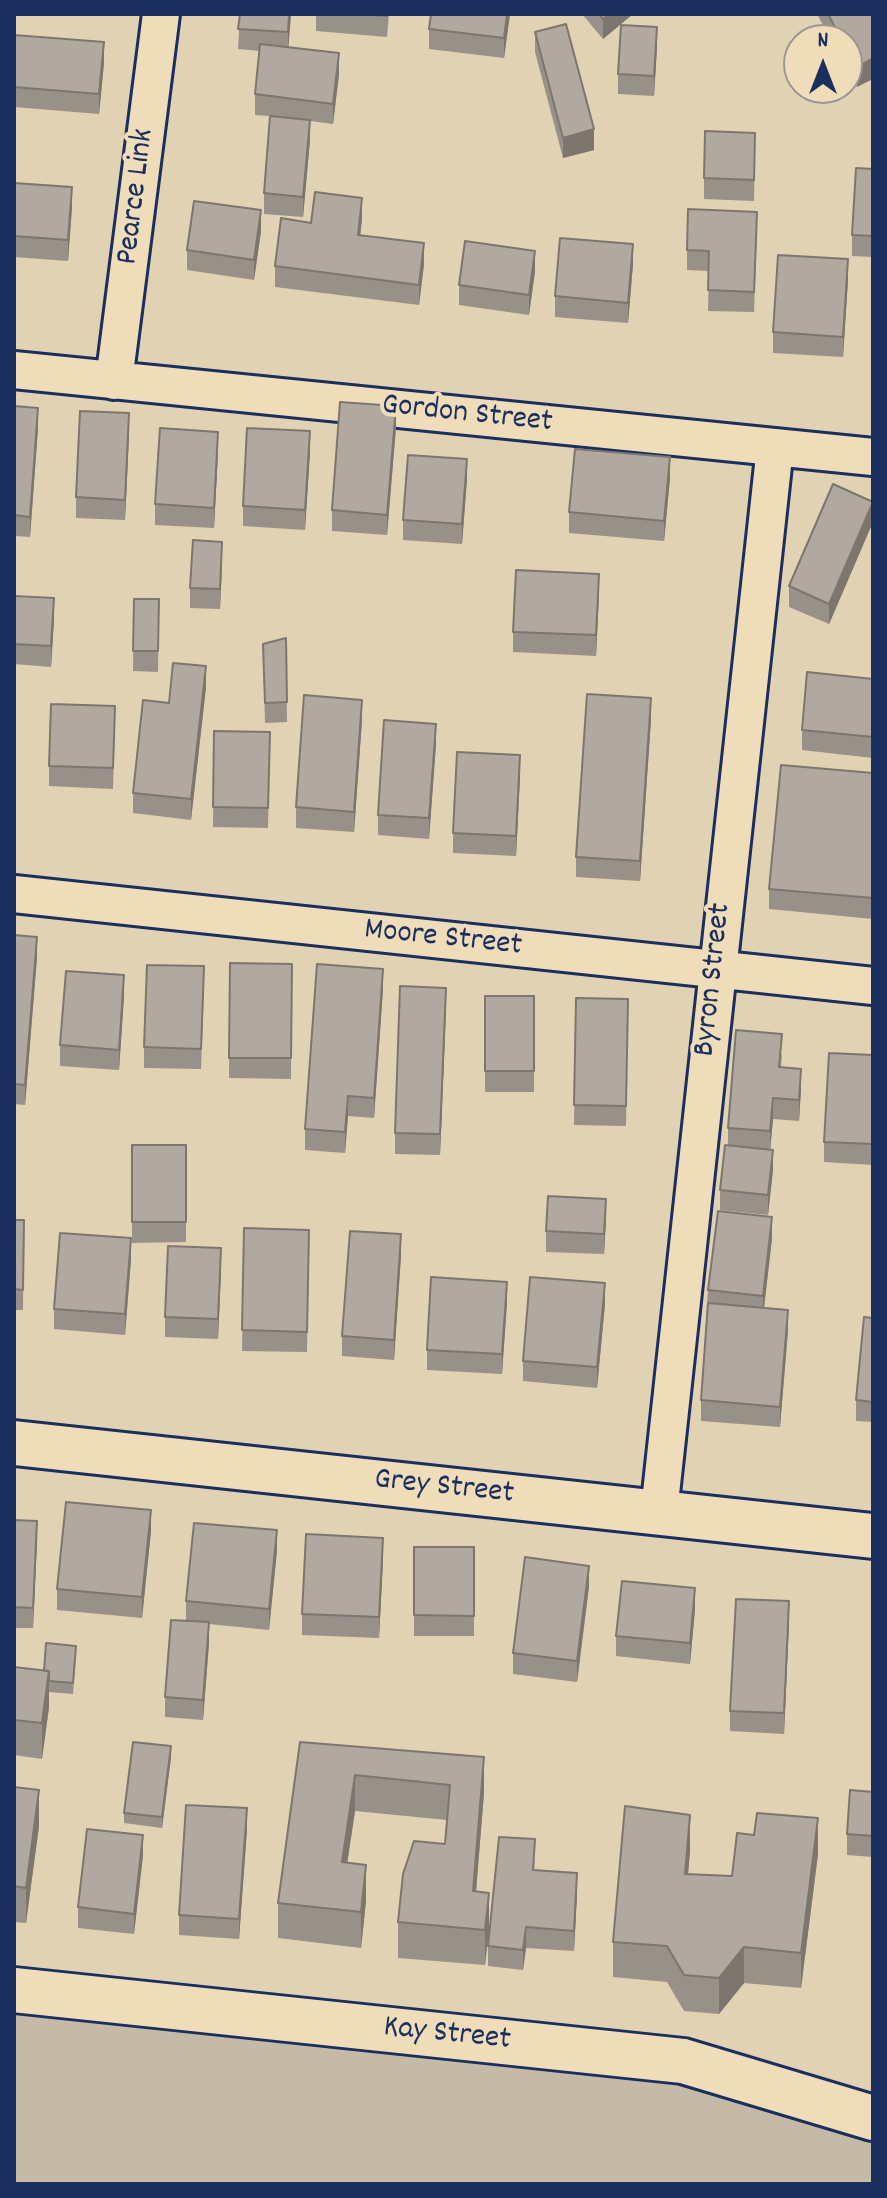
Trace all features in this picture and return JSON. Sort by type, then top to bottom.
[{"type":"main road","name":"Grey Street","points":[[14,1443],[873,1536]]},
{"type":"main road","name":"Kay Street","points":[[14,1990],[683,2061],[873,2118]]},
{"type":"street","name":"Pearce Link","points":[[114,381],[161,14]]},
{"type":"street","name":"Gordon Street","points":[[14,370],[873,457]]},
{"type":"street","name":"Byron Street","points":[[659,1512],[715,969],[775,447]]},
{"type":"street","name":"Moore Street","points":[[14,894],[873,986]]},
{"type":"shaded area","points":[[14,1990],[683,2061],[873,2116],[873,2184],[14,2184]]},
{"type":"building","points":[[240,14],[289,14],[288,32],[238,29]]},
{"type":"building","points":[[431,14],[507,14],[504,38],[429,29]]},
{"type":"building","points":[[828,14],[873,14],[873,58],[863,64],[863,24],[833,24]]},
{"type":"building","points":[[566,24],[594,129],[563,138],[535,32]]},
{"type":"building","points":[[621,25],[657,27],[654,76],[618,74]]},
{"type":"building","points":[[14,35],[104,42],[99,94],[14,87]]},
{"type":"building","points":[[260,44],[339,53],[333,104],[255,94]]},
{"type":"building","points":[[270,116],[310,120],[303,197],[264,193]]},
{"type":"building","points":[[705,131],[755,133],[754,180],[704,178]]},
{"type":"building","points":[[856,168],[873,169],[873,236],[852,235]]},
{"type":"building","points":[[14,183],[72,187],[68,240],[14,236]]},
{"type":"building","points":[[315,192],[362,198],[358,235],[424,243],[419,285],[275,266],[281,218],[311,223]]},
{"type":"building","points":[[194,201],[261,210],[254,260],[187,250]]},
{"type":"building","points":[[688,209],[757,212],[754,292],[708,290],[709,251],[687,250]]},
{"type":"building","points":[[560,238],[633,244],[628,303],[555,296]]},
{"type":"building","points":[[465,241],[535,251],[529,295],[459,285]]},
{"type":"building","points":[[778,255],[848,259],[843,337],[773,332]]},
{"type":"building","points":[[340,402],[396,406],[387,515],[332,510]]},
{"type":"building","points":[[14,406],[38,408],[30,517],[14,515]]},
{"type":"building","points":[[80,411],[129,413],[125,500],[76,497]]},
{"type":"building","points":[[160,428],[218,432],[214,508],[155,504]]},
{"type":"building","points":[[247,428],[310,431],[305,510],[243,506]]},
{"type":"building","points":[[575,449],[670,457],[664,521],[569,512]]},
{"type":"building","points":[[408,455],[467,459],[462,524],[403,520]]},
{"type":"building","points":[[833,484],[873,502],[829,604],[789,586]]},
{"type":"building","points":[[193,540],[222,542],[220,589],[190,588]]},
{"type":"building","points":[[516,570],[599,574],[596,635],[513,632]]},
{"type":"building","points":[[14,596],[54,598],[51,646],[14,644]]},
{"type":"building","points":[[134,599],[159,599],[158,651],[133,651]]},
{"type":"building","points":[[286,638],[287,702],[265,703],[263,644]]},
{"type":"building","points":[[173,663],[206,666],[191,799],[133,793],[143,700],[169,703]]},
{"type":"building","points":[[807,672],[873,679],[873,737],[802,730]]},
{"type":"building","points":[[587,694],[651,698],[640,861],[576,857]]},
{"type":"building","points":[[304,695],[362,700],[354,812],[296,807]]},
{"type":"building","points":[[51,704],[115,706],[113,768],[49,766]]},
{"type":"building","points":[[384,720],[436,724],[429,818],[378,815]]},
{"type":"building","points":[[214,731],[270,732],[268,808],[213,807]]},
{"type":"building","points":[[457,752],[520,755],[516,836],[453,833]]},
{"type":"building","points":[[781,765],[873,773],[873,898],[769,889]]},
{"type":"building","points":[[14,935],[37,937],[25,1085],[14,1084]]},
{"type":"building","points":[[230,963],[292,964],[291,1058],[229,1058]]},
{"type":"building","points":[[317,964],[383,969],[374,1098],[348,1096],[345,1132],[305,1129]]},
{"type":"building","points":[[147,965],[204,966],[201,1049],[144,1047]]},
{"type":"building","points":[[66,971],[124,975],[119,1050],[60,1045]]},
{"type":"building","points":[[400,986],[446,988],[440,1134],[395,1133]]},
{"type":"building","points":[[485,996],[534,996],[534,1071],[485,1071]]},
{"type":"building","points":[[576,998],[628,999],[626,1106],[574,1105]]},
{"type":"building","points":[[736,1030],[782,1034],[779,1067],[801,1069],[799,1100],[773,1098],[770,1131],[728,1128]]},
{"type":"building","points":[[829,1053],[873,1055],[873,1144],[824,1142]]},
{"type":"building","points":[[132,1145],[186,1145],[186,1222],[132,1222]]},
{"type":"building","points":[[725,1145],[773,1150],[768,1195],[720,1190]]},
{"type":"building","points":[[548,1196],[606,1199],[604,1234],[546,1231]]},
{"type":"building","points":[[718,1211],[772,1217],[763,1296],[708,1290]]},
{"type":"building","points":[[14,1220],[24,1220],[23,1290],[14,1289]]},
{"type":"building","points":[[244,1228],[309,1230],[307,1332],[242,1330]]},
{"type":"building","points":[[350,1231],[401,1234],[394,1340],[342,1336]]},
{"type":"building","points":[[60,1233],[131,1238],[125,1314],[54,1309]]},
{"type":"building","points":[[168,1246],[221,1248],[218,1319],[165,1317]]},
{"type":"building","points":[[431,1277],[507,1282],[502,1354],[427,1350]]},
{"type":"building","points":[[530,1277],[605,1283],[597,1367],[523,1361]]},
{"type":"building","points":[[708,1303],[788,1310],[780,1407],[701,1400]]},
{"type":"building","points":[[864,1317],[873,1318],[873,1402],[856,1400]]},
{"type":"building","points":[[66,1502],[151,1510],[142,1597],[57,1589]]},
{"type":"building","points":[[14,1520],[37,1521],[33,1608],[14,1607]]},
{"type":"building","points":[[194,1523],[277,1530],[269,1609],[186,1601]]},
{"type":"building","points":[[306,1534],[383,1538],[379,1617],[302,1614]]},
{"type":"building","points":[[414,1547],[474,1547],[474,1616],[414,1615]]},
{"type":"building","points":[[525,1557],[589,1566],[577,1661],[513,1653]]},
{"type":"building","points":[[622,1581],[695,1588],[690,1643],[616,1636]]},
{"type":"building","points":[[736,1599],[789,1601],[784,1713],[730,1711]]},
{"type":"building","points":[[171,1620],[209,1622],[203,1700],[165,1697]]},
{"type":"building","points":[[46,1643],[76,1646],[73,1683],[49,1681],[49,1671],[44,1671]]},
{"type":"building","points":[[14,1667],[49,1671],[42,1723],[14,1720]]},
{"type":"building","points":[[133,1742],[171,1746],[162,1817],[124,1813]]},
{"type":"building","points":[[300,1742],[484,1757],[473,1891],[489,1893],[485,1930],[398,1922],[403,1874],[414,1841],[445,1844],[450,1785],[355,1775],[342,1862],[366,1865],[361,1912],[278,1903]]},
{"type":"building","points":[[14,1787],[39,1790],[26,1888],[14,1886]]},
{"type":"building","points":[[850,1790],[873,1792],[873,1836],[847,1834]]},
{"type":"building","points":[[186,1805],[247,1808],[239,1919],[179,1915]]},
{"type":"building","points":[[625,1806],[690,1815],[685,1874],[732,1876],[737,1833],[754,1835],[757,1813],[818,1818],[801,1953],[744,1947],[719,1978],[684,1975],[667,1946],[613,1942]]},
{"type":"building","points":[[87,1829],[143,1835],[134,1914],[78,1907]]},
{"type":"building","points":[[499,1837],[535,1839],[533,1870],[577,1873],[574,1931],[526,1927],[523,1950],[488,1946]]}]
